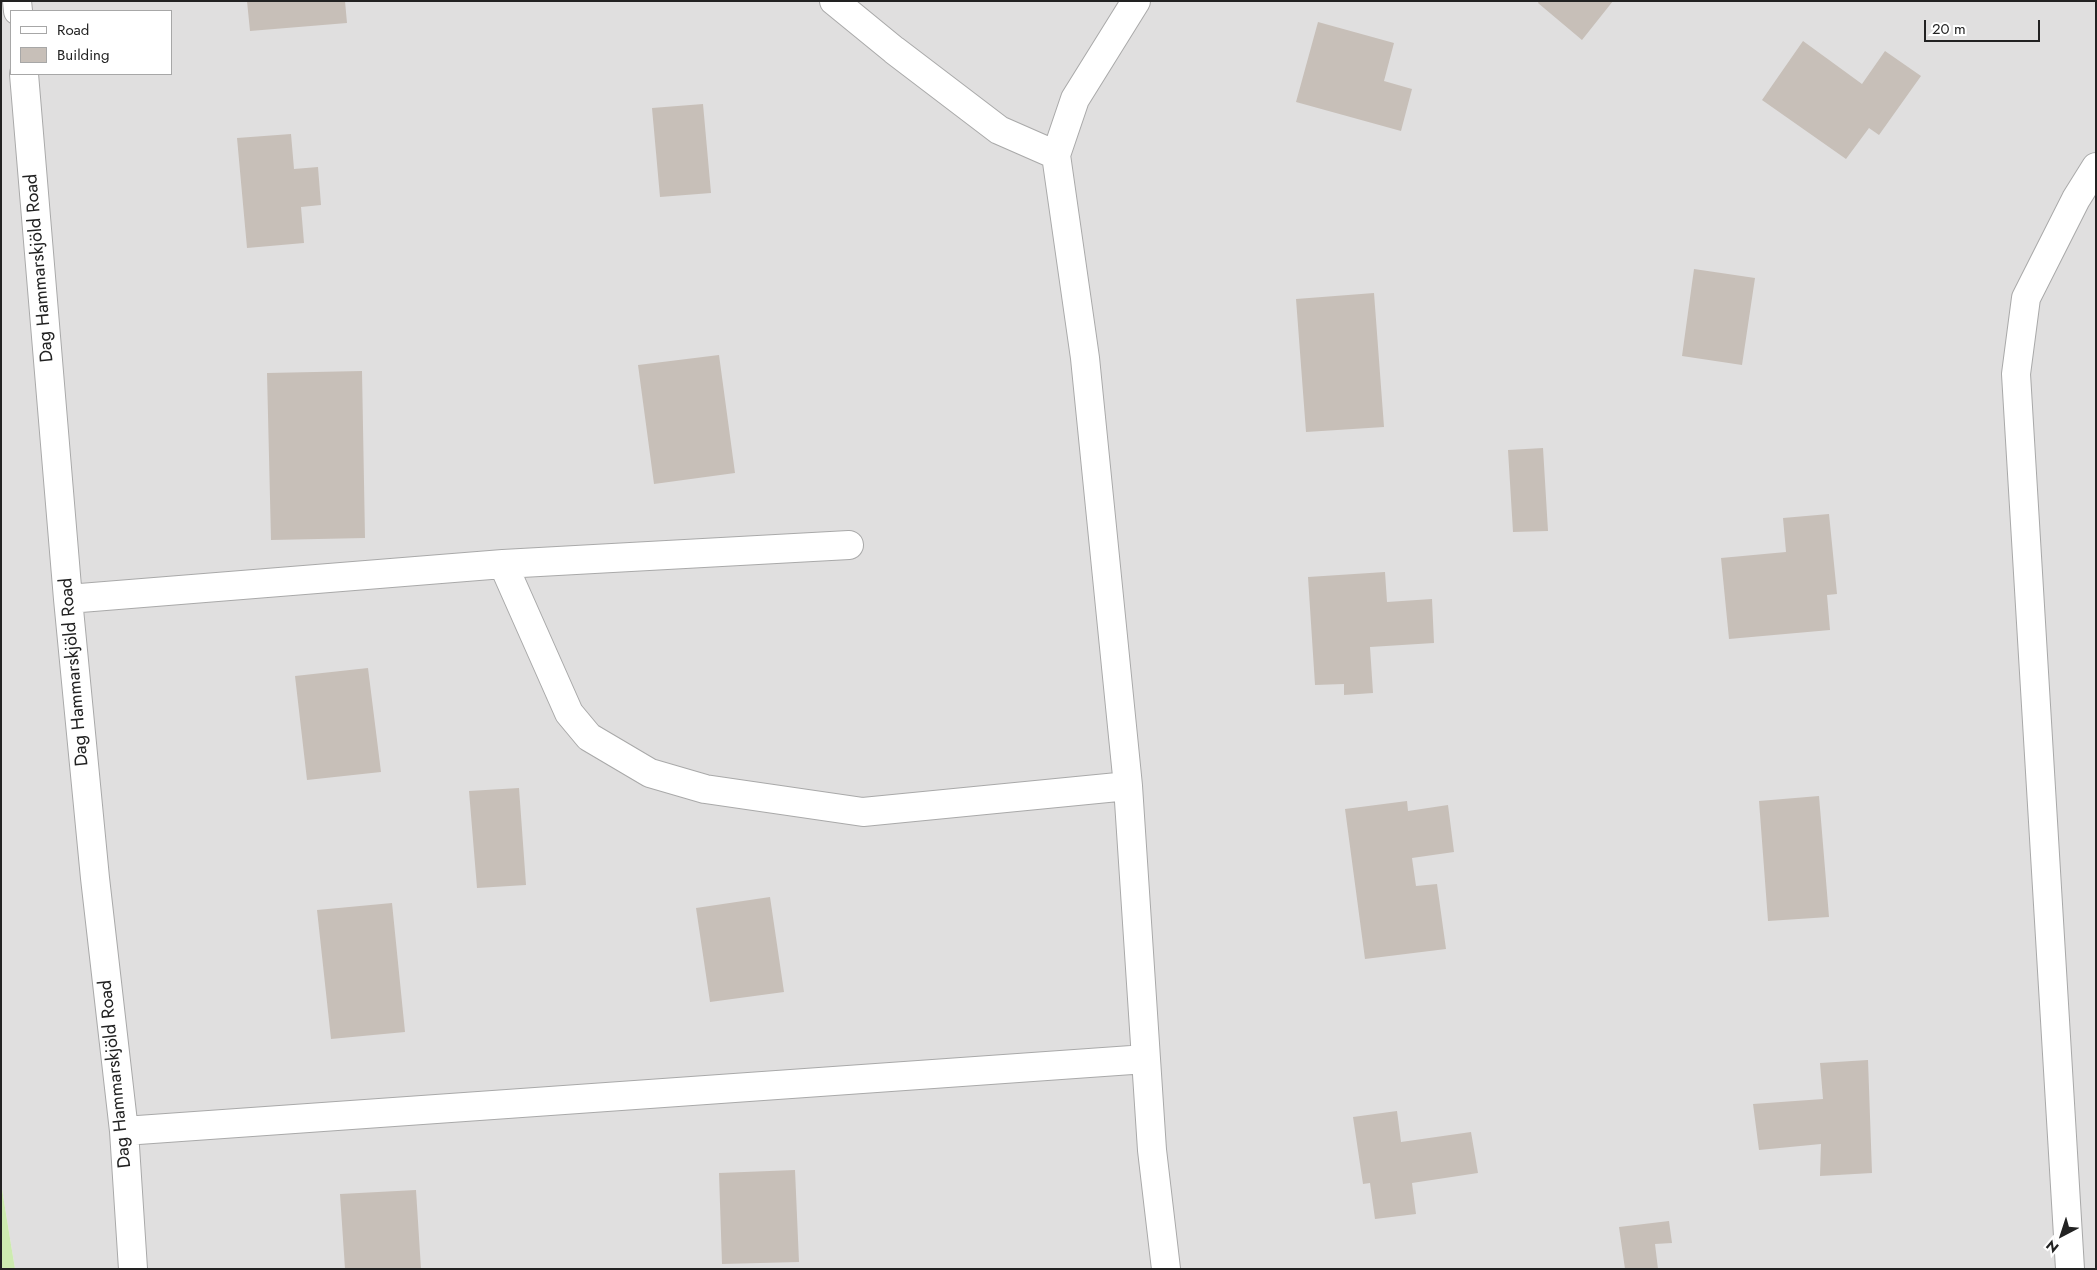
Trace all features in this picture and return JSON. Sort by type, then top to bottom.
[{"type":"street","points":[[834,1],[908,62],[999,130],[1056,154]]},
{"type":"street","points":[[1136,1],[1075,99],[1056,154],[1085,358],[1128,786],[1152,1150],[1166,1269]]},
{"type":"street","name":"Dag Hammarskjöld Road","points":[[24,75],[68,599],[95,878],[124,1130],[132,1269]]},
{"type":"street","points":[[2070,1269],[2016,374],[2026,298],[2076,199],[2096,167]]},
{"type":"street","points":[[68,599],[502,564],[850,545]]},
{"type":"street","points":[[502,564],[569,714],[589,737],[650,773],[705,789],[864,812],[1128,786]]},
{"type":"street","points":[[124,1130],[1146,1058]]},
{"type":"shaded area","points":[[1,1],[2096,1],[2096,1269],[15,1269],[1,1183]]},
{"type":"green space","points":[[1,1183],[15,1269],[1,1269]]},
{"type":"building","points":[[247,1],[345,1],[347,23],[250,31]]},
{"type":"building","points":[[1539,1],[1613,1],[1582,40],[1538,3]]},
{"type":"building","points":[[1318,22],[1394,43],[1384,81],[1412,89],[1401,131],[1296,102]]},
{"type":"building","points":[[1803,41],[1862,84],[1885,51],[1921,76],[1879,135],[1869,128],[1846,159],[1762,100]]},
{"type":"building","points":[[703,104],[711,193],[660,197],[652,108]]},
{"type":"building","points":[[291,134],[294,169],[318,167],[321,205],[301,207],[304,243],[247,248],[237,138]]},
{"type":"building","points":[[1694,269],[1755,278],[1742,365],[1682,356]]},
{"type":"building","points":[[1374,293],[1384,427],[1306,432],[1296,299]]},
{"type":"building","points":[[719,355],[735,473],[654,484],[638,365]]},
{"type":"building","points":[[362,371],[365,538],[271,540],[267,373]]},
{"type":"building","points":[[1543,448],[1548,531],[1513,532],[1508,450]]},
{"type":"building","points":[[1829,514],[1837,594],[1827,595],[1830,630],[1729,639],[1721,558],[1786,552],[1783,518]]},
{"type":"building","points":[[1385,572],[1387,602],[1432,599],[1434,643],[1370,647],[1373,693],[1344,695],[1344,684],[1315,685],[1308,577]]},
{"type":"building","points":[[368,668],[381,772],[307,780],[295,676]]},
{"type":"building","points":[[519,788],[526,885],[477,888],[469,791]]},
{"type":"building","points":[[1819,796],[1829,917],[1768,921],[1759,801]]},
{"type":"building","points":[[1407,801],[1408,811],[1448,805],[1454,852],[1412,858],[1416,886],[1437,884],[1446,949],[1365,959],[1345,809]]},
{"type":"building","points":[[770,897],[784,992],[710,1002],[696,908]]},
{"type":"building","points":[[392,903],[405,1032],[331,1039],[317,910]]},
{"type":"building","points":[[1868,1060],[1872,1173],[1820,1176],[1821,1144],[1759,1150],[1753,1104],[1823,1099],[1820,1063]]},
{"type":"building","points":[[1397,1111],[1401,1142],[1471,1132],[1478,1173],[1412,1183],[1416,1214],[1375,1219],[1370,1183],[1363,1184],[1353,1117]]},
{"type":"building","points":[[795,1170],[799,1262],[722,1264],[719,1173]]},
{"type":"building","points":[[416,1190],[421,1269],[345,1269],[340,1194]]},
{"type":"building","points":[[1669,1221],[1672,1243],[1655,1244],[1658,1269],[1625,1269],[1619,1227]]}]
